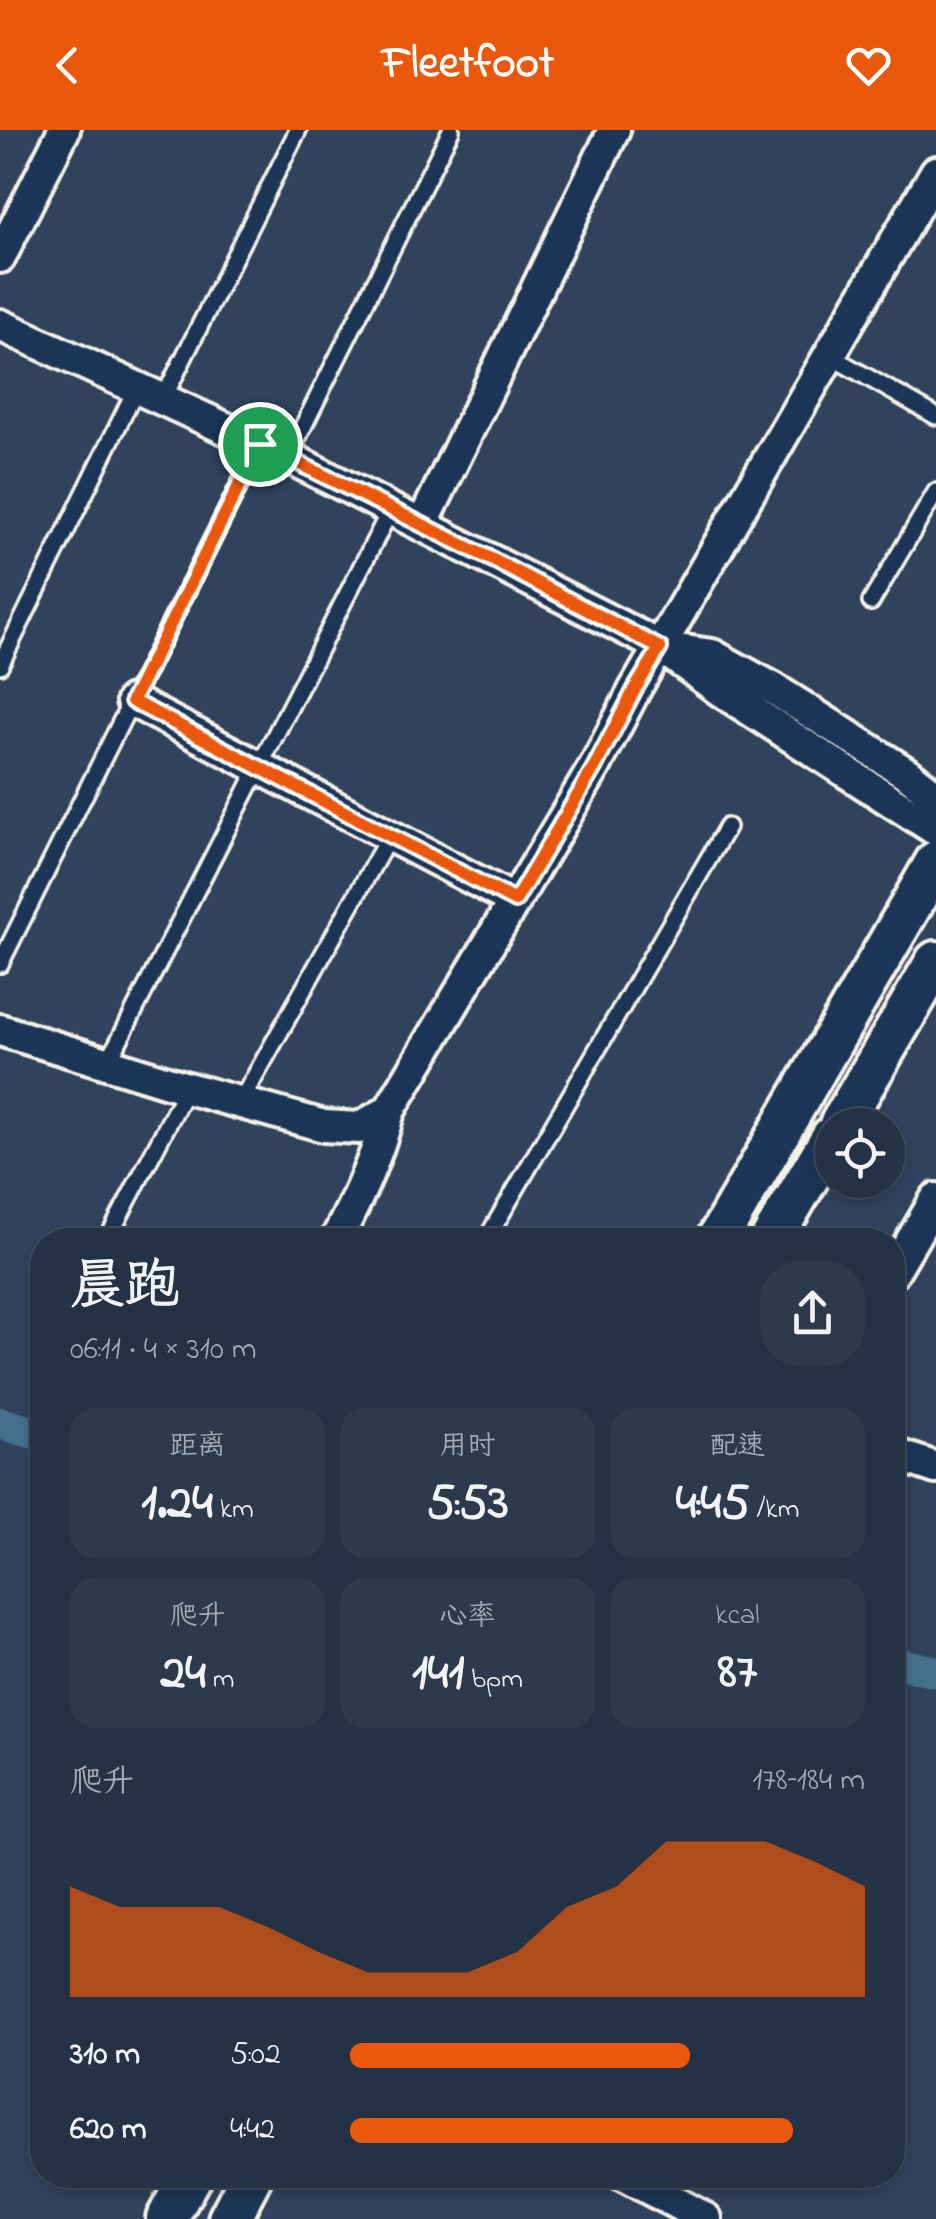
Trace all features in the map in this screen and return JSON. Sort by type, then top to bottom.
[{"type":"main road","points":[[724,1228],[936,862]]},
{"type":"main road","points":[[850,1108],[936,962]]},
{"type":"main road","points":[[778,1228],[815,1166]]},
{"type":"main road","points":[[167,2219],[184,2188]]},
{"type":"main road","points":[[228,2219],[245,2188]]},
{"type":"street","points":[[0,257],[64,130]]},
{"type":"street","points":[[422,524],[614,130]]},
{"type":"street","points":[[342,1228],[380,1147],[389,1111],[594,768],[635,689],[936,172]]},
{"type":"street","points":[[0,324],[274,450],[660,648],[720,692],[936,830]]},
{"type":"street","points":[[660,648],[712,655],[774,689],[908,774],[932,793],[936,803]]},
{"type":"street","points":[[132,701],[515,901]]},
{"type":"street","points":[[0,1030],[324,1126],[359,1128],[389,1111]]},
{"type":"street","points":[[905,1252],[936,1199]]},
{"type":"street","points":[[905,1457],[936,1468]]},
{"type":"street","points":[[648,2188],[706,2219]]},
{"type":"lane","points":[[0,665],[298,130]]},
{"type":"lane","points":[[0,964],[132,701],[451,130]]},
{"type":"lane","points":[[830,356],[936,416]]},
{"type":"lane","points":[[871,602],[936,492]]},
{"type":"lane","points":[[108,1064],[391,509]]},
{"type":"lane","points":[[493,1228],[727,826]]},
{"type":"lane","points":[[240,1103],[390,835]]},
{"type":"lane","points":[[112,1228],[186,1088]]},
{"type":"waterway","points":[[0,1423],[30,1432]]},
{"type":"waterway","points":[[905,1665],[936,1672]]},
{"type":"route","points":[[260,444],[660,648],[515,901],[132,701],[260,444]]}]
